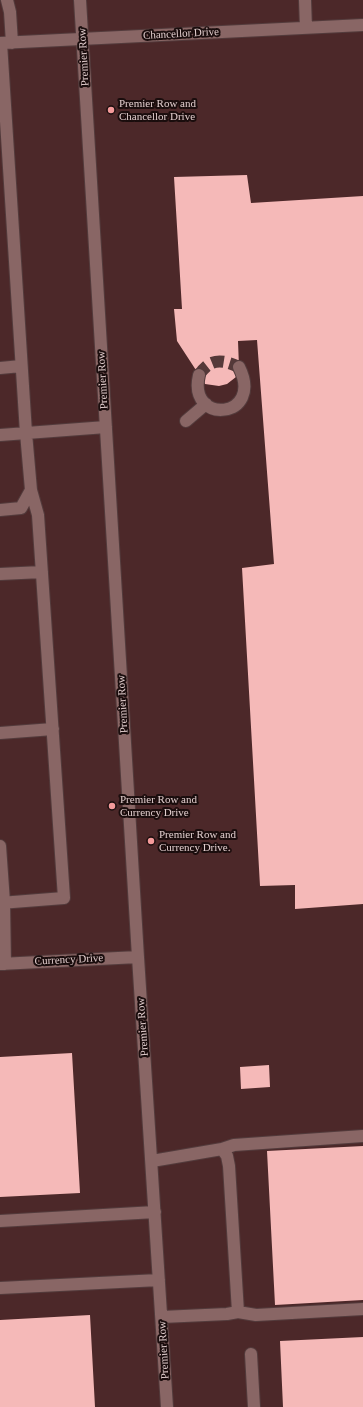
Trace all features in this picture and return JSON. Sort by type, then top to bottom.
[{"type":"street","points":[[2,902],[64,898],[38,515],[31,490],[21,366],[4,43],[10,12],[7,0]]},
{"type":"street","name":"Premier Row","points":[[80,0],[167,1407]]},
{"type":"street","points":[[305,0],[306,28]]},
{"type":"street","name":"Chancellor Drive","points":[[4,43],[363,25]]},
{"type":"street","points":[[0,368],[21,366]]},
{"type":"street","points":[[199,375],[196,385],[201,400],[214,409],[222,410],[230,408],[239,401],[245,391],[245,383],[239,367]]},
{"type":"street","points":[[186,421],[206,404]]},
{"type":"street","points":[[0,434],[106,428]]},
{"type":"street","points":[[0,510],[21,508],[31,490]]},
{"type":"street","points":[[0,574],[42,572]]},
{"type":"street","points":[[0,733],[53,729]]},
{"type":"street","points":[[0,846],[3,964]]},
{"type":"street","name":"Currency Drive","points":[[3,964],[138,957]]},
{"type":"street","points":[[152,1162],[222,1149],[234,1145],[363,1136]]},
{"type":"street","points":[[222,1149],[227,1156],[229,1166],[238,1312]]},
{"type":"street","points":[[0,1221],[155,1212]]},
{"type":"street","points":[[0,1288],[159,1280]]},
{"type":"street","points":[[162,1317],[227,1314],[238,1312],[256,1315],[363,1309]]},
{"type":"street","points":[[251,1354],[254,1407]]},
{"type":"shaded area","points":[[0,0],[363,0],[363,1407],[0,1407]]},
{"type":"building","points":[[247,175],[251,203],[363,196],[363,904],[295,909],[295,885],[260,886],[242,568],[274,564],[257,340],[238,341],[239,367],[236,377],[227,384],[219,386],[205,384],[177,341],[174,309],[182,309],[174,177]]},
{"type":"building","points":[[72,1053],[80,1193],[0,1197],[0,1057]]},
{"type":"building","points":[[269,1065],[270,1087],[241,1089],[240,1067]]},
{"type":"building","points":[[363,1146],[363,1300],[275,1305],[267,1151]]},
{"type":"building","points":[[90,1315],[95,1407],[0,1407],[0,1320]]},
{"type":"building","points":[[363,1337],[363,1407],[283,1407],[280,1341]]},
{"type":"tunnel","points":[[199,375],[203,369],[212,363],[227,362],[239,367]]},
{"type":"place","name":"Premier Row and Chancellor Drive","points":[[111,110]]},
{"type":"place","name":"Premier Row and Currency Drive","points":[[112,806]]},
{"type":"place","name":"Premier Row and Currency Drive.","points":[[151,841]]}]
